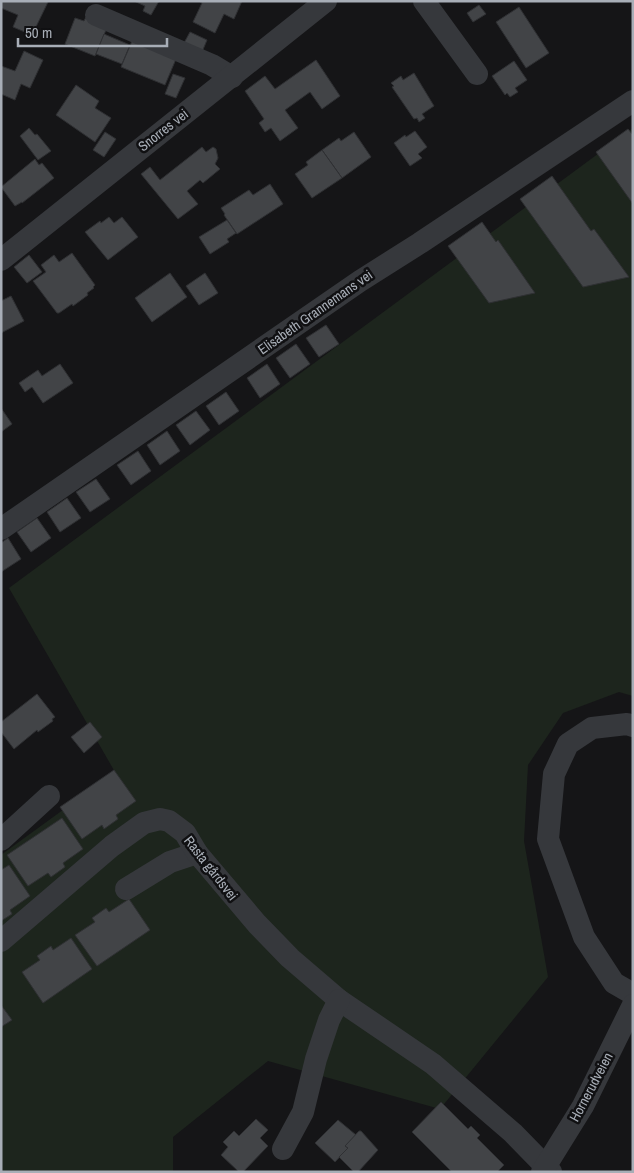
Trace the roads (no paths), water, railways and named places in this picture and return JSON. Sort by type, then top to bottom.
[{"type":"street","name":"Snorres vei","points":[[1,260],[326,1]]},
{"type":"street","points":[[424,1],[477,74]]},
{"type":"street","points":[[96,15],[212,65],[232,77]]},
{"type":"street","name":"Elisabeth Grannemans vei","points":[[1,529],[360,281],[633,101]]},
{"type":"street","points":[[633,726],[627,724],[592,728],[568,744],[554,774],[548,839],[584,937],[614,983],[633,994]]},
{"type":"street","points":[[1,840],[49,796]]},
{"type":"street","name":"Rasta gårdsvei","points":[[1,941],[112,846],[144,823],[160,819],[170,821],[185,833],[197,853],[257,924],[290,958],[340,1000],[434,1064],[513,1133],[546,1170]]},
{"type":"street","points":[[126,889],[170,862],[197,853]]},
{"type":"street","points":[[283,1149],[303,1112],[316,1060],[329,1020],[340,1000]]},
{"type":"street","name":"Hornerudveien","points":[[546,1170],[583,1106],[633,1005]]}]
